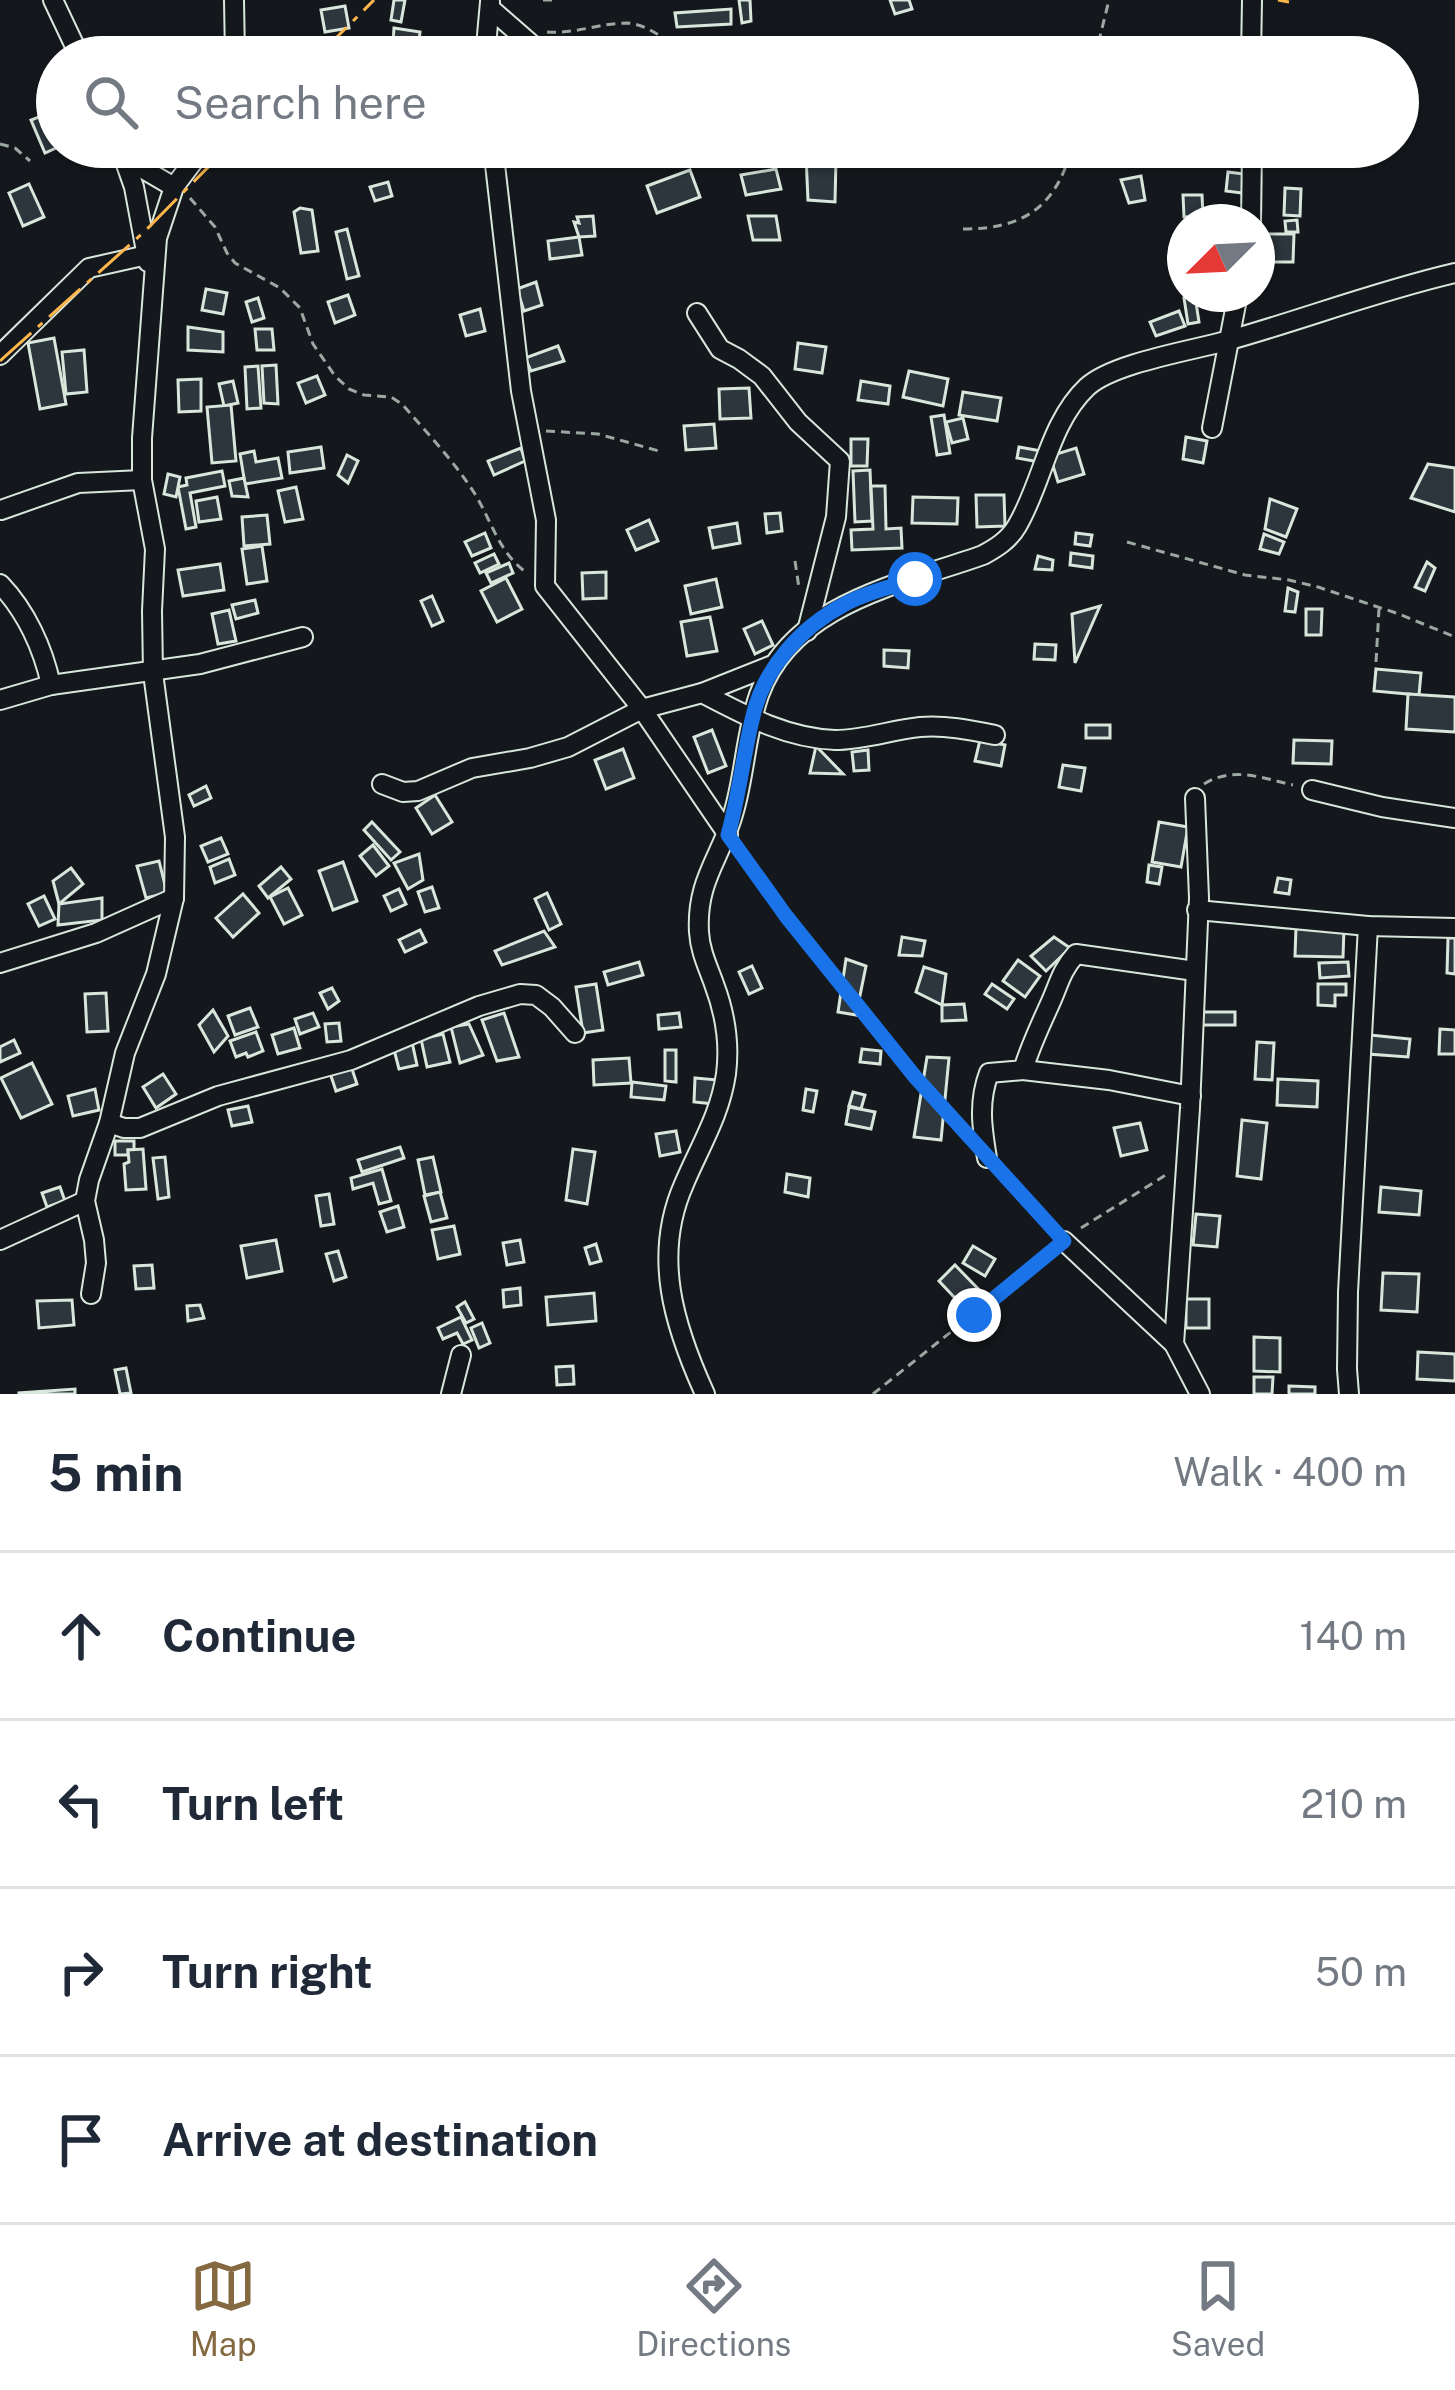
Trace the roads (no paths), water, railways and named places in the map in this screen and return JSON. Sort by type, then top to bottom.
[{"type":"street","points":[[53,0],[70,36]]},
{"type":"street","points":[[234,0],[235,36]]},
{"type":"street","points":[[1251,36],[1252,0]]},
{"type":"street","points":[[490,4],[522,36]]},
{"type":"street","points":[[487,36],[490,4]]},
{"type":"street","points":[[127,168],[152,279]]},
{"type":"street","points":[[146,168],[174,187]]},
{"type":"street","points":[[91,1294],[96,1263],[85,1201],[125,1053],[156,974],[174,898],[175,837],[153,673],[155,549],[142,480],[142,438],[157,238],[174,187],[188,168]]},
{"type":"street","points":[[496,168],[526,430],[546,520],[545,586],[642,709],[728,835]]},
{"type":"street","points":[[1253,168],[1253,204]]},
{"type":"street","points":[[0,355],[89,268],[147,255]]},
{"type":"street","points":[[705,1394],[671,1303],[666,1260],[677,1200],[713,1125],[728,1062],[722,1006],[705,962],[699,914],[708,872],[728,835],[752,718],[775,664],[807,631],[847,602],[983,555],[1002,544],[1017,527],[1064,420],[1089,385],[1108,373],[1455,274]]},
{"type":"street","points":[[1212,428],[1234,312]]},
{"type":"street","points":[[697,314],[720,349],[762,376],[798,422],[840,461],[836,517],[807,631]]},
{"type":"street","points":[[1,510],[78,483],[142,480]]},
{"type":"street","points":[[0,584],[33,632],[51,685]]},
{"type":"street","points":[[0,700],[51,685],[215,661],[303,637]]},
{"type":"street","points":[[382,784],[403,792],[418,791],[472,768],[568,747],[642,709],[701,693],[775,664]]},
{"type":"street","points":[[701,693],[775,729],[802,736],[854,739],[940,726],[995,735]]},
{"type":"street","points":[[1312,790],[1455,818]]},
{"type":"street","points":[[1174,1344],[1191,1096],[1195,798]]},
{"type":"street","points":[[0,963],[96,933],[174,898]]},
{"type":"street","points":[[1197,910],[1368,926],[1455,928]]},
{"type":"street","points":[[1349,1394],[1348,1292],[1368,926]]},
{"type":"street","points":[[1023,1070],[1063,969],[1076,954],[1195,970]]},
{"type":"street","points":[[109,1123],[140,1128],[218,1096],[351,1060],[479,1006],[520,994],[536,995],[575,1033]]},
{"type":"street","points":[[986,1158],[981,1112],[989,1073],[1023,1070],[1191,1096]]},
{"type":"street","points":[[0,1240],[85,1201]]},
{"type":"street","points":[[1064,1241],[1174,1344],[1200,1394]]},
{"type":"street","points":[[452,1394],[460,1355]]}]
